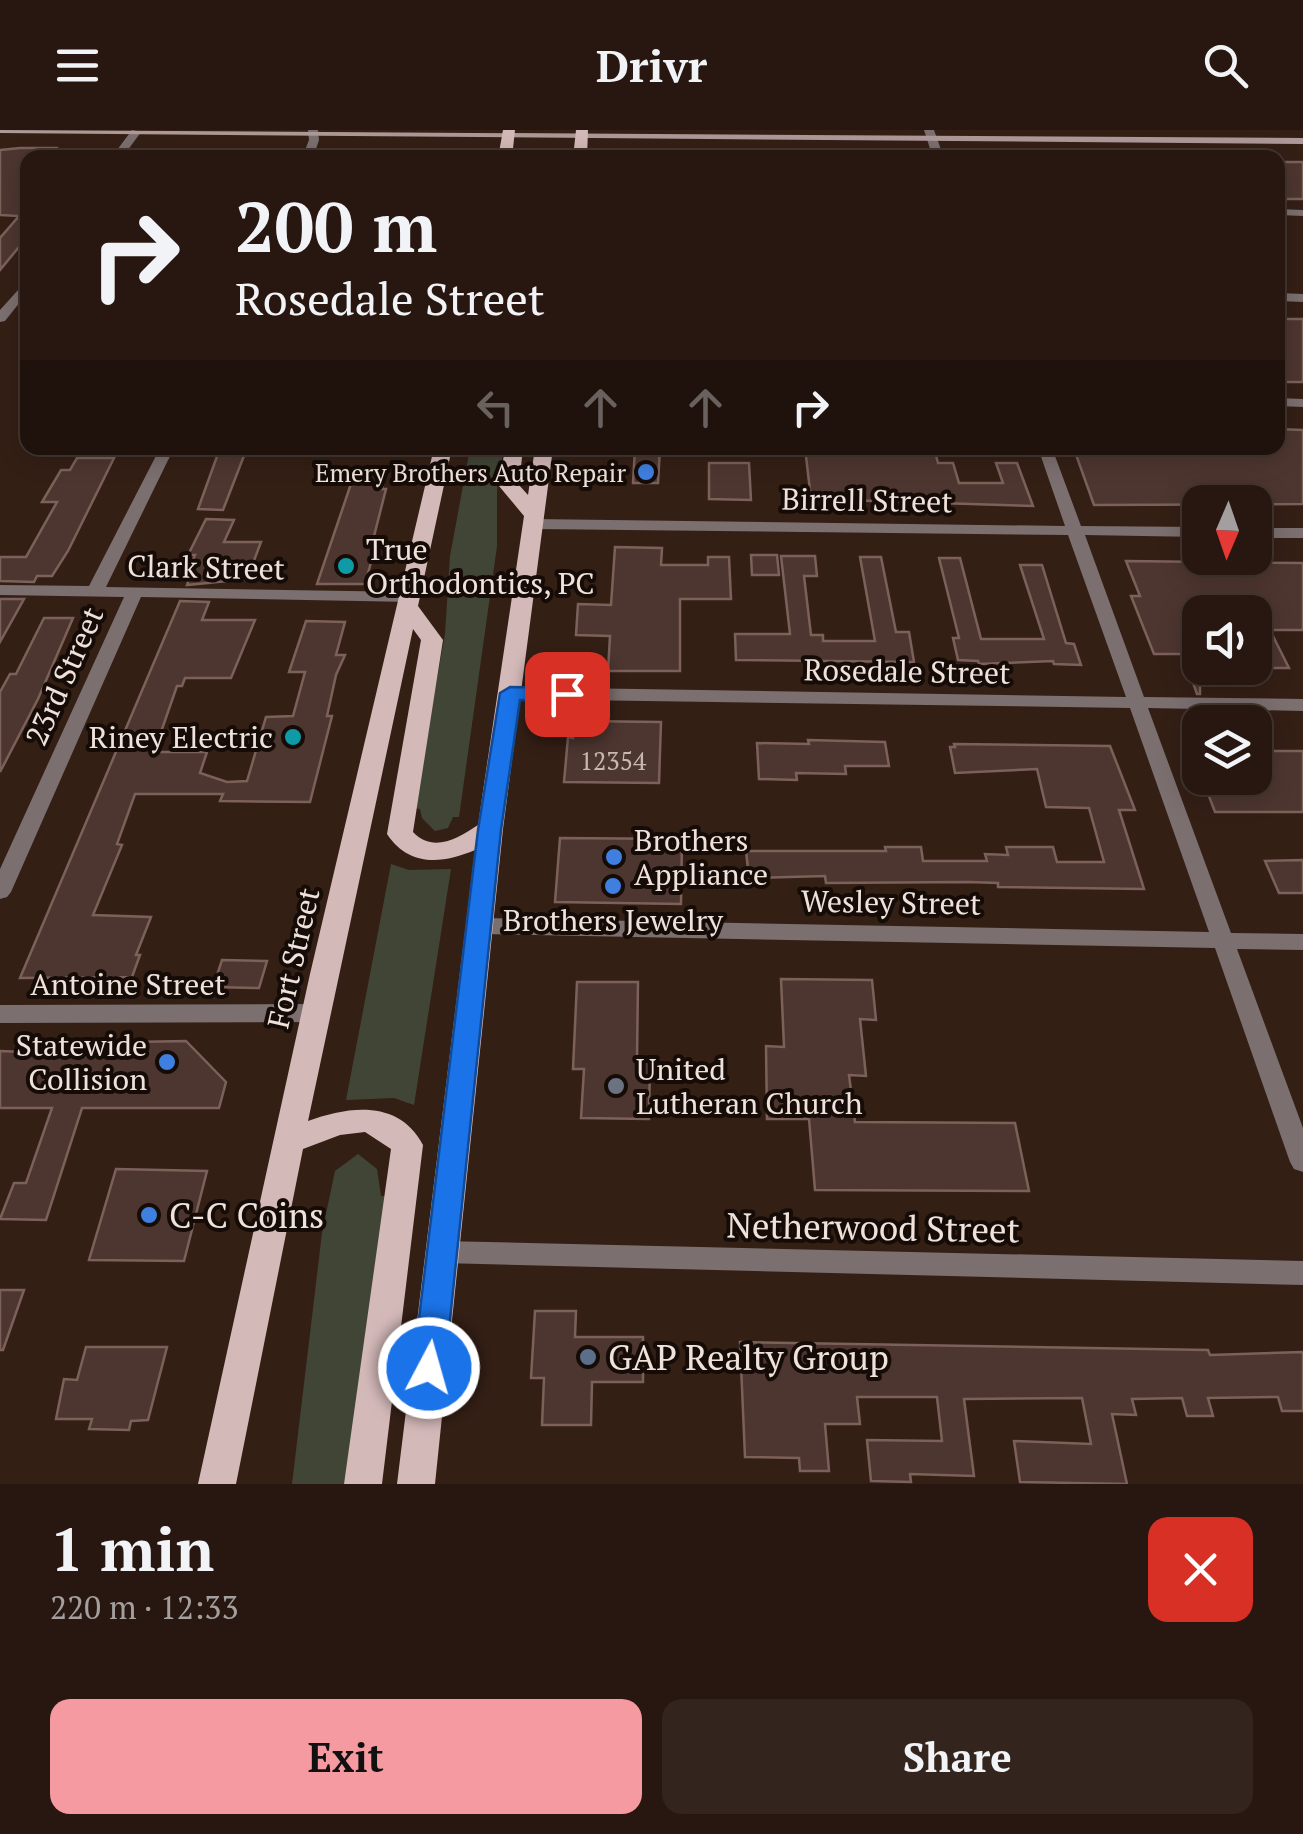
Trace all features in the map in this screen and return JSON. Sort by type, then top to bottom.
[{"type":"main road","points":[[0,130],[931,134],[1303,141]]},
{"type":"main road","name":"Fort Street","points":[[225,1477],[316,1013],[442,455]]},
{"type":"main road","points":[[513,455],[508,486],[534,520]]},
{"type":"main road","points":[[416,1484],[478,926],[543,455]]},
{"type":"main road","points":[[410,603],[432,640],[400,834],[409,848],[450,851],[490,830]]},
{"type":"main road","points":[[290,1141],[342,1122],[370,1118],[390,1125],[407,1145],[363,1484]]},
{"type":"street","points":[[3,311],[20,292]]},
{"type":"street","name":"23rd Street","points":[[95,592],[163,455]]},
{"type":"street","points":[[1048,455],[1303,1162]]},
{"type":"street","name":"Birrell Street","points":[[534,520],[1182,532]]},
{"type":"street","points":[[1272,533],[1303,533]]},
{"type":"street","name":"Clark Street","points":[[0,590],[410,603]]},
{"type":"street","name":"23rd Street","points":[[0,892],[134,593]]},
{"type":"street","name":"Rosedale Street","points":[[510,693],[1303,705]]},
{"type":"street","name":"Wesley Street","points":[[478,926],[1303,942]]},
{"type":"street","name":"Antoine Street","points":[[0,1014],[316,1013]]},
{"type":"street","name":"Netherwood Street","points":[[442,1252],[1303,1273]]},
{"type":"green space","points":[[469,455],[503,455],[497,489],[497,546],[459,817],[453,817],[448,828],[435,831],[422,818],[420,809],[414,808],[445,634],[450,556]]},
{"type":"green space","points":[[391,864],[409,870],[451,869],[414,1105],[394,1098],[346,1100]]},
{"type":"green space","points":[[358,1154],[377,1169],[381,1196],[390,1196],[344,1484],[292,1484],[322,1233],[335,1171]]},
{"type":"building","points":[[56,148],[20,150],[20,246],[0,270],[0,238],[19,216],[0,215],[0,150]]},
{"type":"building","points":[[1285,162],[1303,162],[1303,199],[1285,199]]},
{"type":"building","points":[[1285,319],[1303,319],[1303,382],[1285,382]]},
{"type":"building","points":[[1285,429],[1303,430],[1303,504],[1272,504],[1272,485],[1182,485],[1182,505],[1094,505],[1076,455],[1285,455]]},
{"type":"building","points":[[217,455],[244,455],[223,510],[198,509]]},
{"type":"building","name":"Emery Brothers Auto Repair","points":[[635,455],[660,455],[658,483],[633,483]]},
{"type":"building","points":[[806,455],[936,455],[938,463],[953,463],[959,483],[1003,483],[996,463],[1017,463],[1033,506],[811,499]]},
{"type":"building","points":[[77,458],[114,458],[68,551],[52,576],[37,576],[34,582],[0,581],[0,557],[26,557],[57,502],[42,502],[61,470],[70,470]]},
{"type":"building","points":[[709,463],[749,463],[751,500],[709,499]]},
{"type":"building","points":[[356,469],[387,469],[371,548],[375,548],[365,584],[317,584]]},
{"type":"building","points":[[206,519],[234,520],[224,542],[261,542],[247,579],[187,585],[189,579],[185,579],[195,555],[188,555]]},
{"type":"building","points":[[615,547],[662,548],[661,565],[708,565],[708,557],[729,557],[731,599],[680,599],[680,671],[608,671],[610,636],[576,635],[578,604],[611,605]]},
{"type":"building","points":[[751,555],[777,555],[779,575],[752,575]]},
{"type":"building","points":[[781,556],[815,556],[817,576],[804,576],[811,635],[823,635],[823,641],[875,641],[860,557],[881,557],[896,632],[909,632],[914,662],[736,660],[735,634],[790,634]]},
{"type":"building","points":[[939,558],[960,558],[981,639],[1044,639],[1020,565],[1042,565],[1066,643],[1074,644],[1081,665],[1053,661],[979,664],[958,660],[953,638],[959,638]]},
{"type":"building","points":[[1126,561],[1182,562],[1182,575],[1272,575],[1272,563],[1303,563],[1303,630],[1272,630],[1272,595],[1182,595],[1182,654],[1154,654],[1131,596],[1140,596]]},
{"type":"building","points":[[0,599],[24,599],[0,642]]},
{"type":"building","points":[[180,601],[209,602],[202,620],[255,620],[231,678],[185,678],[182,686],[177,686],[154,752],[207,752],[200,773],[227,782],[247,781],[266,717],[293,716],[305,672],[289,672],[306,621],[345,622],[336,655],[345,655],[336,675],[327,716],[332,716],[310,802],[220,801],[223,794],[135,794],[117,844],[122,845],[93,915],[151,917],[132,977],[20,978]]},
{"type":"building","points":[[44,618],[73,618],[38,699],[0,772],[0,692],[10,674],[16,674]]},
{"type":"building","points":[[1272,634],[1289,668],[1272,668]]},
{"type":"building","points":[[580,721],[661,722],[659,783],[564,782],[568,737],[573,738],[574,726]]},
{"type":"building","points":[[808,740],[885,742],[889,766],[845,766],[846,774],[796,773],[797,780],[759,779],[757,743],[809,744]]},
{"type":"building","points":[[1110,746],[1135,810],[1119,810],[1144,889],[998,887],[998,883],[968,882],[826,883],[825,876],[749,878],[746,851],[886,851],[885,847],[921,847],[923,861],[987,861],[985,854],[1008,855],[1006,847],[1053,847],[1057,862],[1104,862],[1089,808],[1046,807],[1037,769],[955,773],[950,747]]},
{"type":"building","points":[[1272,751],[1303,751],[1303,812],[1215,812],[1208,795],[1272,795]]},
{"type":"building","points":[[560,838],[682,839],[681,904],[555,902]]},
{"type":"building","points":[[1303,860],[1303,893],[1279,893],[1265,861]]},
{"type":"building","points":[[222,960],[267,961],[259,988],[213,987]]},
{"type":"building","points":[[781,979],[872,980],[876,1020],[860,1019],[866,1076],[849,1075],[855,1122],[1015,1123],[1029,1191],[815,1190],[809,1119],[767,1119],[766,1046],[784,1047]]},
{"type":"building","points":[[577,982],[638,982],[637,1060],[650,1060],[649,1119],[581,1118],[584,1069],[573,1069]]},
{"type":"building","points":[[186,1041],[226,1082],[219,1108],[82,1108],[46,1220],[0,1219],[14,1183],[26,1183],[52,1108],[0,1108],[0,1051],[67,1054],[69,1047],[132,1047],[134,1042]]},
{"type":"building","name":"C-C Coins","points":[[116,1169],[207,1171],[184,1261],[89,1260]]},
{"type":"building","points":[[0,1290],[24,1290],[3,1350],[0,1350]]},
{"type":"building","name":"GAP Realty Group","points":[[535,1311],[576,1311],[575,1337],[643,1337],[643,1382],[592,1382],[591,1425],[542,1425],[544,1378],[531,1378]]},
{"type":"building","points":[[740,1342],[1208,1350],[1210,1355],[1303,1352],[1303,1411],[1282,1411],[1278,1397],[1208,1398],[1213,1416],[1187,1416],[1182,1398],[1132,1399],[1136,1415],[1112,1414],[1127,1484],[1020,1482],[1014,1441],[1091,1444],[1082,1398],[964,1399],[974,1476],[910,1474],[911,1482],[871,1481],[867,1440],[942,1441],[937,1397],[857,1397],[860,1424],[825,1424],[829,1471],[800,1471],[799,1458],[745,1457]]},
{"type":"building","points":[[86,1347],[167,1347],[148,1420],[131,1421],[129,1430],[89,1429],[92,1419],[56,1419],[64,1379],[77,1380]]},
{"type":"place","name":"Emery Brothers Auto Repair","points":[[646,472]]},
{"type":"place","name":"True Orthodontics, PC","points":[[346,566]]},
{"type":"place","name":"Riney Electric","points":[[293,737]]},
{"type":"place","name":"Brothers Appliance","points":[[614,857]]},
{"type":"place","name":"Brothers Jewelry","points":[[613,886]]},
{"type":"place","name":"Statewide Collision","points":[[167,1062]]},
{"type":"place","name":"United Lutheran Church","points":[[616,1086]]},
{"type":"place","name":"C-C Coins","points":[[149,1215]]},
{"type":"place","name":"GAP Realty Group","points":[[588,1357]]},
{"type":"route","points":[[429,1368],[478,926],[510,693],[567,694]]}]
